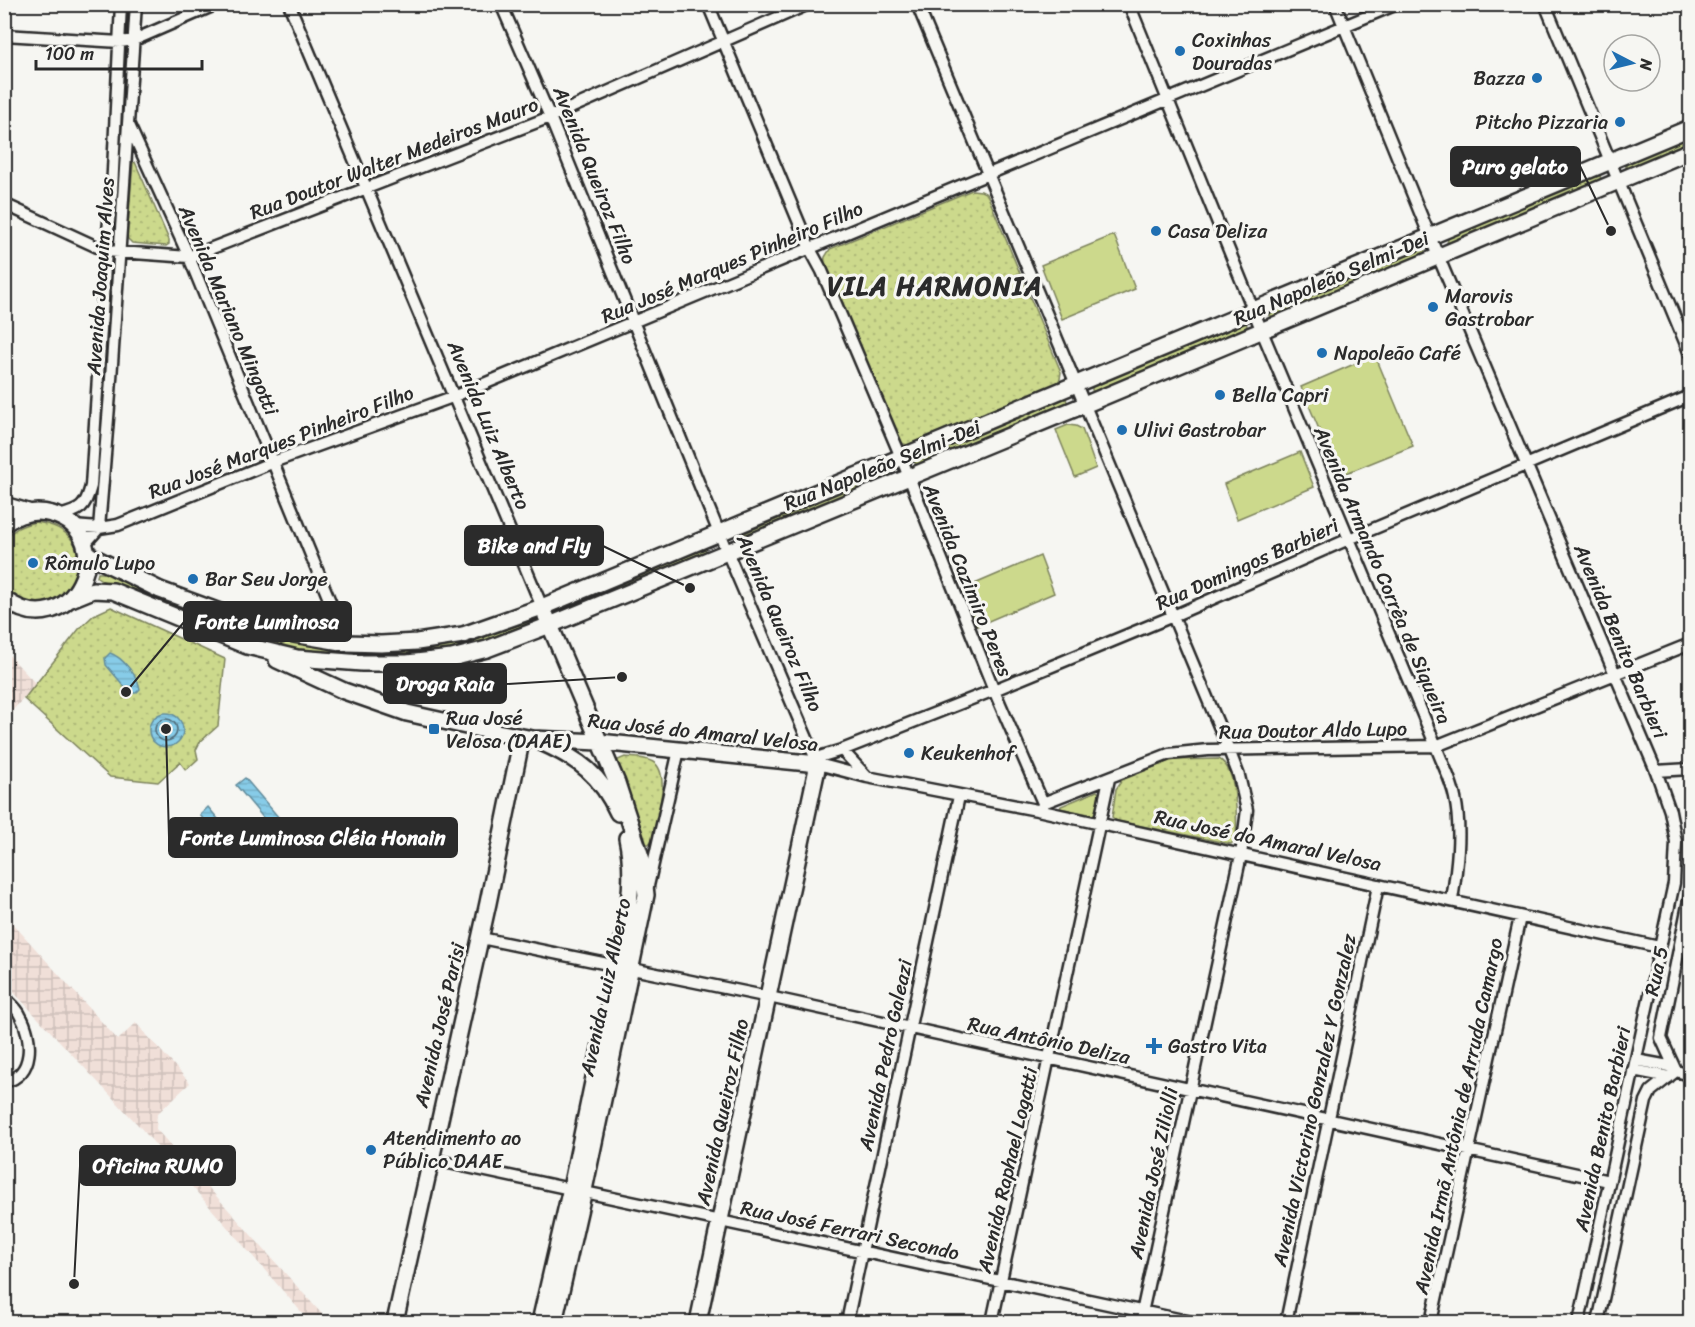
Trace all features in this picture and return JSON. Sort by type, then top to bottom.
[{"type":"main road","name":"Rua Napoleão Selmi-Dei","points":[[86,550],[110,567],[160,590],[269,630],[347,643],[381,644],[417,642],[463,635],[542,607],[719,534],[1690,128]]},
{"type":"main road","name":"Rua Napoleão Selmi-Dei","points":[[4,599],[14,606],[29,611],[45,612],[93,590],[113,591],[247,646],[297,658],[362,663],[407,663],[452,658],[487,649],[1084,405],[1690,151]]},
{"type":"main road","points":[[4,505],[28,512],[44,512],[59,516],[73,526],[86,550],[86,573],[81,586],[71,599]]},
{"type":"main road","points":[[4,524],[28,512]]},
{"type":"main road","name":"Avenida Luiz Alberto","points":[[542,607],[617,783],[638,844],[646,895],[625,967],[577,1189],[554,1323]]},
{"type":"main road","name":"Rua José do Amaral Velosa","points":[[247,646],[344,691],[407,713],[527,738],[817,761]]},
{"type":"main road","name":"Rua José do Amaral Velosa","points":[[527,738],[576,759]]},
{"type":"main road","name":"Avenida José Parisi","points":[[395,1323],[430,1159],[527,738]]},
{"type":"main road","name":"Avenida Luiz Alberto","points":[[576,759],[597,778],[611,796],[625,827],[631,854],[632,885],[625,967]]},
{"type":"main road","name":"Avenida Queiroz Filho","points":[[698,1323],[769,997],[817,761]]},
{"type":"main road","name":"Avenida Luiz Alberto","points":[[540,1323],[577,1189]]},
{"type":"street","name":"Avenida Joaquim Alves","points":[[59,516],[76,511],[87,502],[91,486],[112,191],[121,4]]},
{"type":"street","name":"Avenida Joaquim Alves","points":[[99,528],[136,4]]},
{"type":"street","points":[[4,35],[120,42],[134,40],[217,4]]},
{"type":"street","name":"Avenida Luiz Alberto","points":[[289,4],[542,607]]},
{"type":"street","name":"Avenida Queiroz Filho","points":[[501,4],[550,117],[726,551],[817,761]]},
{"type":"street","name":"Avenida Cazimiro Peres","points":[[708,4],[810,249],[822,271],[901,458],[1042,807]]},
{"type":"street","name":"Rua Doutor Walter Medeiros Mauro","points":[[4,204],[106,251],[189,257],[550,117],[808,4]]},
{"type":"street","name":"Avenida José Ziliolli","points":[[917,4],[1230,750],[1247,810],[1240,855],[1142,1317]]},
{"type":"street","name":"Avenida Armando Corrêa de Siqueira","points":[[1129,4],[1261,329],[1436,746],[1455,797],[1457,836],[1452,900]]},
{"type":"street","name":"Avenida Benito Barbieri","points":[[1335,4],[1430,237],[1656,771],[1671,812],[1676,842],[1674,883],[1579,1323]]},
{"type":"street","name":"Rua José Marques Pinheiro Filho","points":[[73,526],[99,528],[118,525],[273,462],[455,396],[1397,4]]},
{"type":"street","points":[[1545,4],[1690,354]]},
{"type":"street","name":"Avenida Mariano Mingotti","points":[[129,125],[189,257],[347,643]]},
{"type":"street","name":"Rua Domingos Barbieri","points":[[817,761],[1173,616],[1349,539],[1690,396]]},
{"type":"street","points":[[86,550],[99,528]]},
{"type":"street","name":"Rua Doutor Aldo Lupo","points":[[1042,807],[1169,754],[1230,750],[1436,746],[1690,644]]},
{"type":"street","points":[[646,895],[679,750]]},
{"type":"street","name":"Rua José do Amaral Velosa","points":[[842,750],[867,777]]},
{"type":"street","name":"Rua José do Amaral Velosa","points":[[817,761],[867,777],[959,796],[1042,807],[1101,824],[1659,947]]},
{"type":"street","points":[[1656,771],[1690,769]]},
{"type":"street","name":"Avenida Raphael Logatti","points":[[992,1323],[1101,824],[1109,778]]},
{"type":"street","name":"Avenida Pedro Galeazi","points":[[846,1323],[959,796]]},
{"type":"street","name":"Avenida Victorino Gonzalez Y Gonzalez","points":[[1286,1323],[1378,886]]},
{"type":"street","name":"Rua 5","points":[[1673,1072],[1661,1038],[1690,895]]},
{"type":"street","name":"Avenida Irmã Antônia de Arruda Camargo","points":[[1431,1323],[1520,917]]},
{"type":"street","name":"Rua Antônio Deliza","points":[[481,938],[769,997],[1609,1181]]},
{"type":"street","points":[[4,997],[20,1013],[28,1032],[30,1051],[24,1071],[14,1080],[4,1082]]},
{"type":"street","points":[[1635,1065],[1690,1075]]},
{"type":"street","points":[[1598,1323],[1646,1101],[1651,1090],[1673,1072]]},
{"type":"street","name":"Rua José Ferrari Secondo","points":[[430,1159],[1001,1281],[1142,1317],[1192,1323]]},
{"type":"shaded area","points":[[5,651],[36,684],[5,719]]},
{"type":"shaded area","points":[[5,915],[118,1040],[136,1023],[190,1083],[157,1114],[156,1129],[329,1322],[310,1322],[140,1127],[5,983]]},
{"type":"green space","points":[[1690,135],[1690,144],[1631,170],[1626,169],[1626,165],[1631,160]]},
{"type":"green space","points":[[135,162],[169,240],[166,246],[132,243],[127,238],[133,163]]},
{"type":"green space","points":[[1594,175],[1600,176],[1599,183],[1453,244],[1447,243],[1449,236]]},
{"type":"green space","points":[[972,190],[987,194],[1061,372],[1060,379],[1056,385],[911,446],[898,440],[824,265],[825,257],[830,249]]},
{"type":"green space","points":[[1114,235],[1135,289],[1062,319],[1041,265]]},
{"type":"green space","points":[[1420,247],[1425,250],[1423,256],[1275,317],[1269,316],[1271,310]]},
{"type":"green space","points":[[1246,322],[1247,326],[1244,331],[1099,391],[1092,390],[1092,386]]},
{"type":"green space","points":[[1375,355],[1413,446],[1339,476],[1301,387]]},
{"type":"green space","points":[[1062,397],[1066,398],[1067,402],[1064,405],[920,465],[916,465],[914,461],[917,457]]},
{"type":"green space","points":[[1068,425],[1082,429],[1096,468],[1075,477],[1056,430]]},
{"type":"green space","points":[[1300,452],[1314,487],[1237,519],[1224,484]]},
{"type":"green space","points":[[887,470],[890,473],[886,479],[742,540],[740,535]]},
{"type":"green space","points":[[35,522],[59,529],[73,541],[78,557],[76,574],[68,589],[56,600],[39,604],[21,599],[6,586],[4,579],[5,541],[14,531]]},
{"type":"green space","points":[[703,546],[706,547],[705,555],[563,613],[560,607]]},
{"type":"green space","points":[[1040,556],[1054,593],[977,626],[963,589]]},
{"type":"green space","points":[[98,573],[106,573],[231,625],[275,639],[315,646],[361,650],[528,619],[533,622],[532,627],[467,650],[407,657],[319,654],[273,647],[239,637],[103,581],[97,577]]},
{"type":"green space","points":[[111,607],[225,659],[218,726],[200,742],[196,750],[198,759],[186,770],[180,762],[158,782],[110,777],[24,699],[79,629],[94,615]]},
{"type":"green space","points":[[625,757],[650,760],[659,768],[661,798],[652,840],[649,844],[644,844],[615,767],[618,760]]},
{"type":"green space","points":[[1219,759],[1230,773],[1235,796],[1236,839],[1231,844],[1117,821],[1112,817],[1116,789],[1122,780],[1171,760]]},
{"type":"green space","points":[[1097,791],[1099,793],[1098,804],[1093,815],[1060,808],[1061,806]]},
{"type":"water","points":[[110,653],[119,658],[133,673],[140,689],[136,693],[130,693],[106,665],[105,658]]},
{"type":"water","points":[[166,713],[178,718],[183,730],[178,742],[166,747],[154,742],[149,730],[154,718]]},
{"type":"water","points":[[245,778],[279,818],[270,826],[236,785]]},
{"type":"water","points":[[208,807],[243,849],[234,856],[200,815]]},
{"type":"place","name":"Coxinhas Douradas","points":[[1180,51]]},
{"type":"place","name":"Bazza","points":[[1537,78]]},
{"type":"place","name":"Pitcho Pizzaria","points":[[1620,122]]},
{"type":"place","name":"Casa Deliza","points":[[1156,231]]},
{"type":"place","name":"Puro gelato","points":[[1611,231]]},
{"type":"place","name":"Marovis Gastrobar","points":[[1433,307]]},
{"type":"place","name":"Napoleão Café","points":[[1322,353]]},
{"type":"place","name":"Bella Capri","points":[[1220,395]]},
{"type":"place","name":"Ulivi Gastrobar","points":[[1122,430]]},
{"type":"place","name":"Rômulo Lupo","points":[[33,563]]},
{"type":"place","name":"Bar Seu Jorge","points":[[193,579]]},
{"type":"place","name":"Bike and Fly","points":[[690,588]]},
{"type":"place","name":"Droga Raia","points":[[622,677]]},
{"type":"place","name":"Fonte Luminosa","points":[[126,692]]},
{"type":"place","name":"Fonte Luminosa Cléia Honain","points":[[166,729]]},
{"type":"place","name":"Rua José Velosa (DAAE)","points":[[434,729]]},
{"type":"place","name":"Keukenhof","points":[[909,753]]},
{"type":"place","name":"Gastro Vita","points":[[1154,1046]]},
{"type":"place","name":"Atendimento ao Público DAAE","points":[[371,1150]]},
{"type":"place","name":"Oficina RUMO","points":[[74,1284]]},
{"type":"district","name":"VILA HARMONIA","points":[[935,286]]}]
